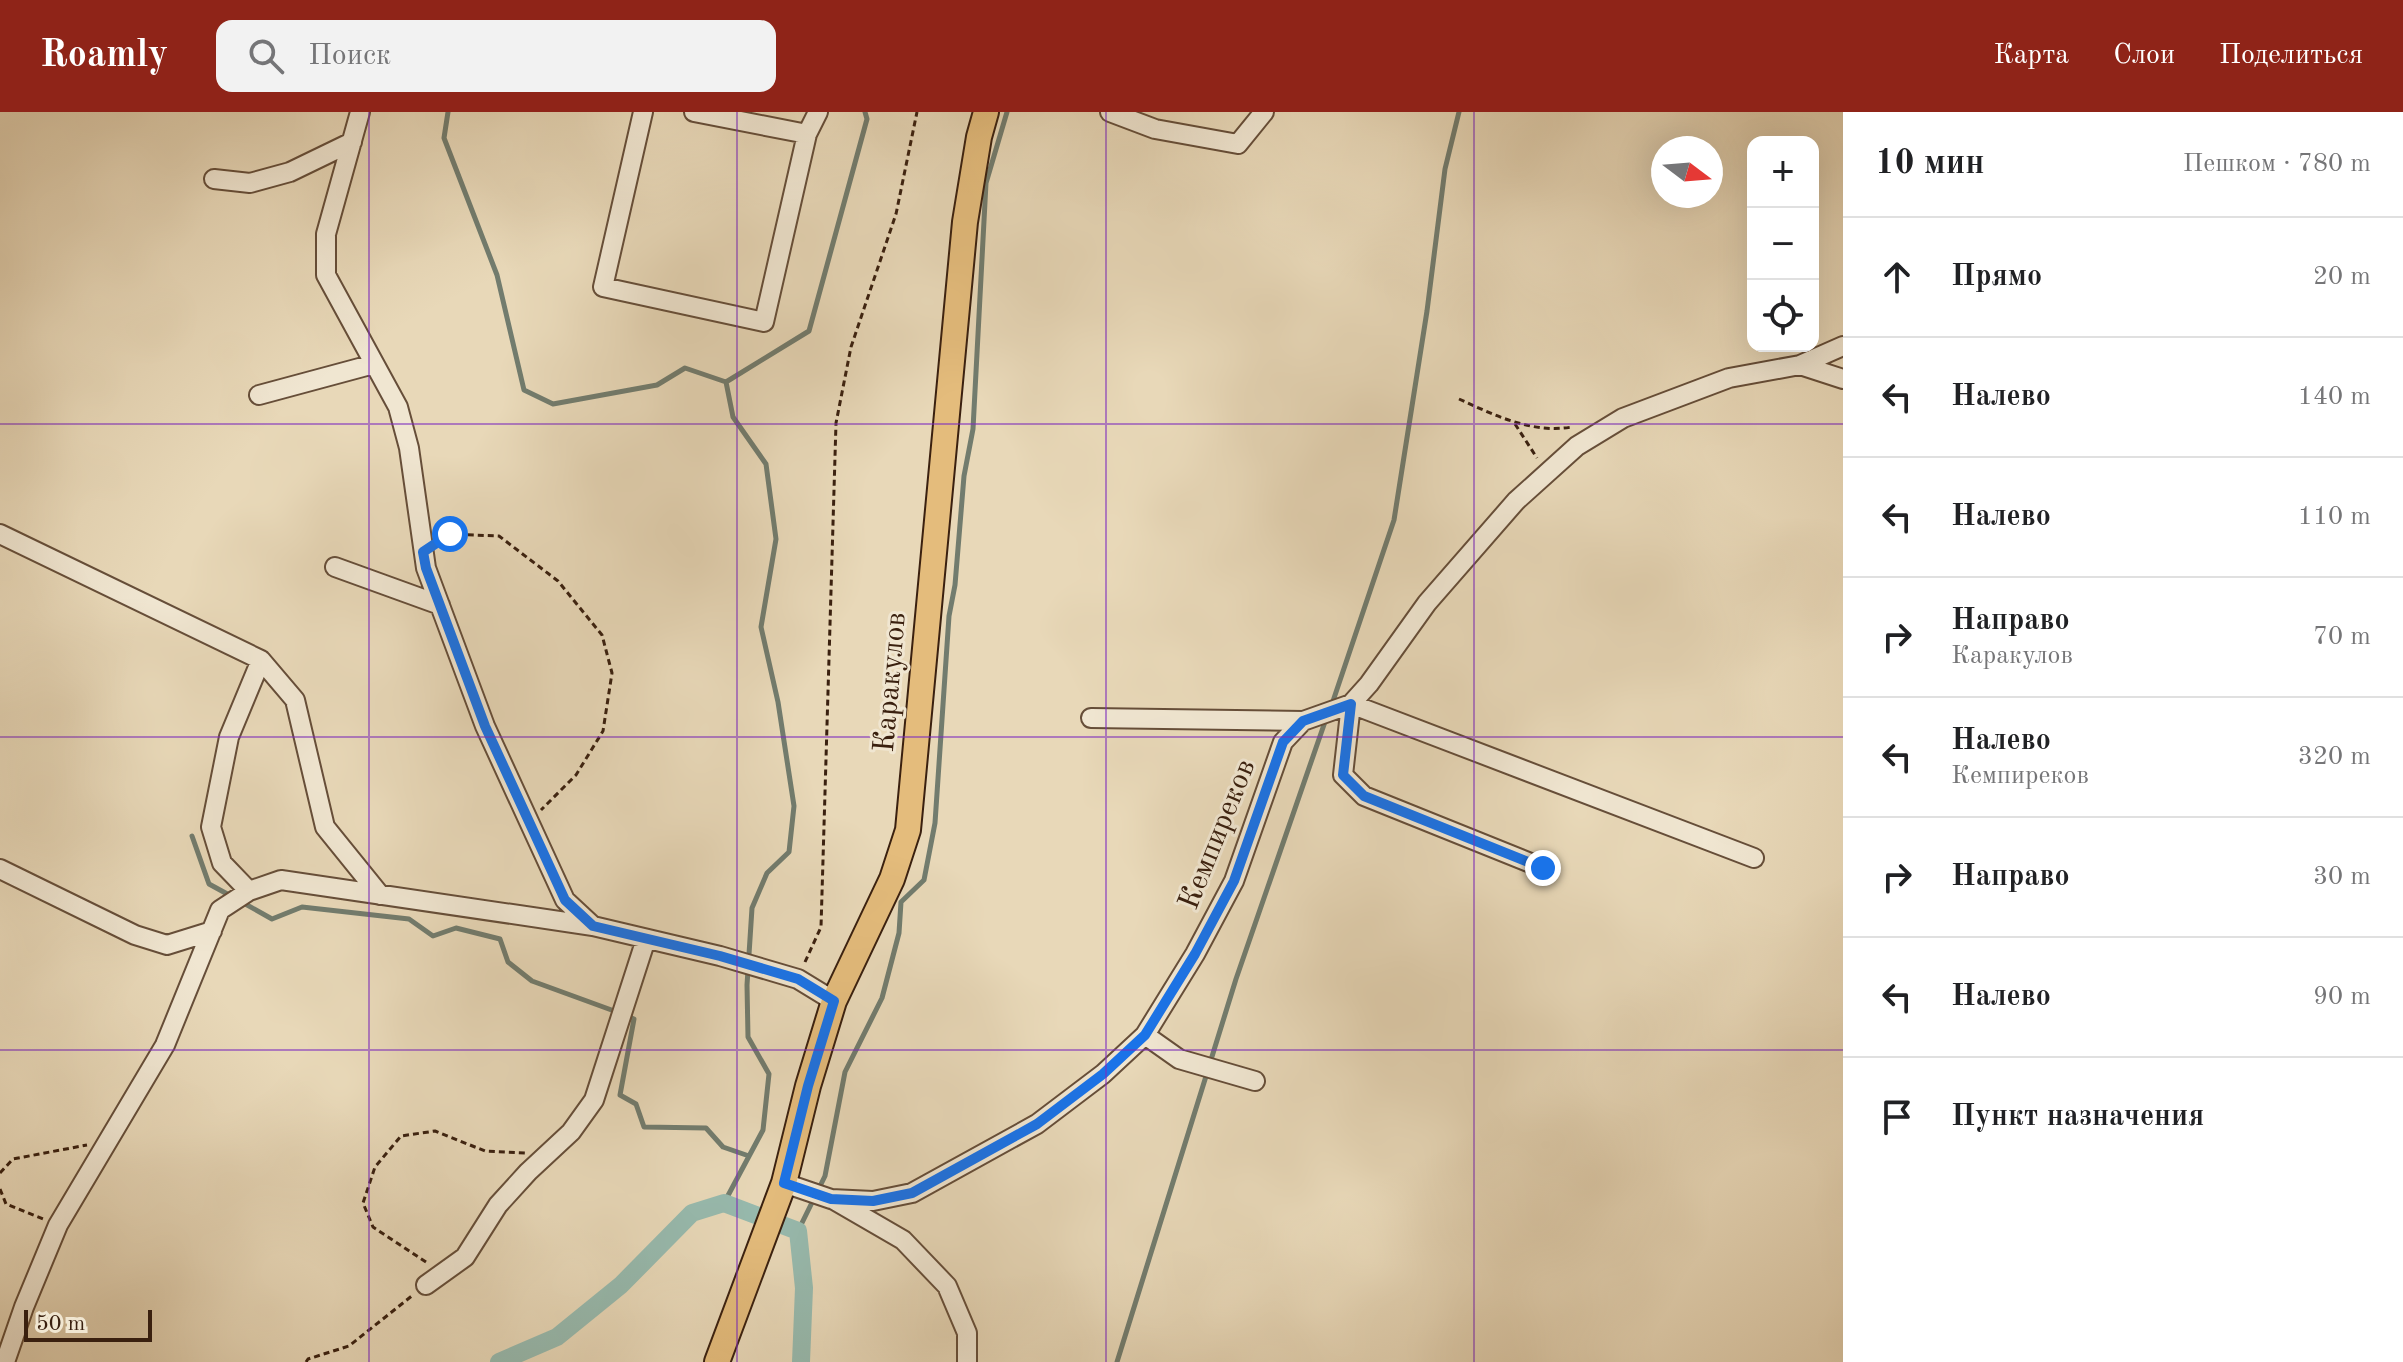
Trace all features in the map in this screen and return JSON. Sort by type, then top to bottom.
[{"type":"main road","name":"Каракулов","points":[[717,1362],[780,1195],[834,1001],[892,879],[908,830],[965,222],[986,112]]},
{"type":"street","points":[[360,112],[326,234],[326,275],[398,407],[409,448],[426,568],[485,726],[565,900],[593,926]]},
{"type":"street","points":[[643,112],[603,287],[764,322],[807,134],[818,112]]},
{"type":"street","points":[[694,112],[807,134]]},
{"type":"street","points":[[1110,112],[1155,129],[1238,144],[1264,112]]},
{"type":"street","points":[[214,179],[250,183],[290,172],[352,142]]},
{"type":"street","points":[[1091,718],[1309,719],[1347,705],[1369,684],[1427,603],[1516,501],[1577,446],[1623,418],[1729,378],[1800,365],[1843,346]]},
{"type":"street","points":[[259,395],[374,364]]},
{"type":"street","points":[[1800,365],[1843,379]]},
{"type":"street","points":[[0,534],[261,660],[295,700],[325,827],[380,895]]},
{"type":"street","points":[[335,567],[440,605]]},
{"type":"street","points":[[249,891],[222,863],[211,827],[229,737],[261,660]]},
{"type":"street","points":[[1347,705],[1754,858]]},
{"type":"street","points":[[1347,705],[1343,775],[1364,796],[1543,868]]},
{"type":"street","name":"Кемпиреков","points":[[780,1195],[873,1201],[912,1193],[1037,1124],[1103,1074],[1145,1035],[1195,954],[1234,881],[1283,742],[1309,719]]},
{"type":"street","points":[[0,869],[146,939],[167,945],[212,931]]},
{"type":"street","points":[[5,1362],[58,1225],[165,1045],[220,910],[249,891],[281,880],[593,926],[720,956],[798,979],[834,1001]]},
{"type":"street","points":[[426,1285],[465,1257],[498,1205],[571,1132],[594,1100],[646,939]]},
{"type":"street","points":[[1145,1035],[1179,1059],[1255,1081]]},
{"type":"street","points":[[831,1199],[903,1240],[947,1286],[967,1333],[967,1362]]},
{"type":"path","points":[[798,979],[821,927],[836,423],[851,347],[896,214],[917,112]]},
{"type":"path","points":[[1459,399],[1515,424],[1561,429],[1577,426]]},
{"type":"path","points":[[1515,424],[1537,457],[1535,484]]},
{"type":"path","points":[[423,552],[450,534],[499,536],[558,581],[602,635],[612,673],[603,731],[576,775],[530,822]]},
{"type":"path","points":[[442,1273],[373,1227],[363,1203],[375,1167],[401,1136],[435,1131],[485,1151],[548,1153]]},
{"type":"path","points":[[0,1173],[13,1159],[110,1140]]},
{"type":"path","points":[[0,1189],[6,1204],[58,1225]]},
{"type":"path","points":[[306,1362],[349,1346],[426,1285]]},
{"type":"waterway","points":[[448,112],[444,138],[497,275],[524,390],[553,404],[657,385],[685,368],[726,382]]},
{"type":"waterway","points":[[724,1203],[763,1130],[769,1074],[748,1037],[747,985],[752,908],[767,873],[789,852],[794,806],[778,702],[761,627],[776,539],[766,464],[733,417],[726,382],[809,331],[867,119],[865,112]]},
{"type":"waterway","points":[[798,1231],[825,1176],[845,1072],[882,998],[899,933],[901,902],[924,880],[935,823],[949,616],[955,585],[964,476],[973,429],[986,183],[1007,112]]},
{"type":"waterway","points":[[1331,707],[1394,520],[1427,311],[1445,169],[1459,112]]},
{"type":"waterway","points":[[1210,1063],[1327,716]]},
{"type":"waterway","points":[[192,836],[209,884],[231,896]]},
{"type":"waterway","points":[[240,901],[272,919],[302,907],[409,919],[433,936],[456,928],[500,939],[508,962],[532,981],[617,1012]]},
{"type":"waterway","points":[[627,1016],[634,1019],[620,1095],[636,1104],[644,1127],[706,1128],[723,1147],[749,1156]]},
{"type":"waterway","points":[[1117,1362],[1207,1073]]},
{"type":"waterway","points":[[499,1362],[557,1337],[621,1285],[692,1213],[724,1203],[798,1231],[804,1288],[801,1362]]},
{"type":"route","points":[[450,534],[423,552],[426,568],[485,726],[565,900],[593,926],[720,956],[798,979],[834,1001],[808,1086],[784,1183],[831,1199],[873,1201],[912,1193],[1037,1124],[1103,1074],[1145,1035],[1195,954],[1234,881],[1283,742],[1303,721],[1351,704],[1343,775],[1364,796],[1543,868]]}]
